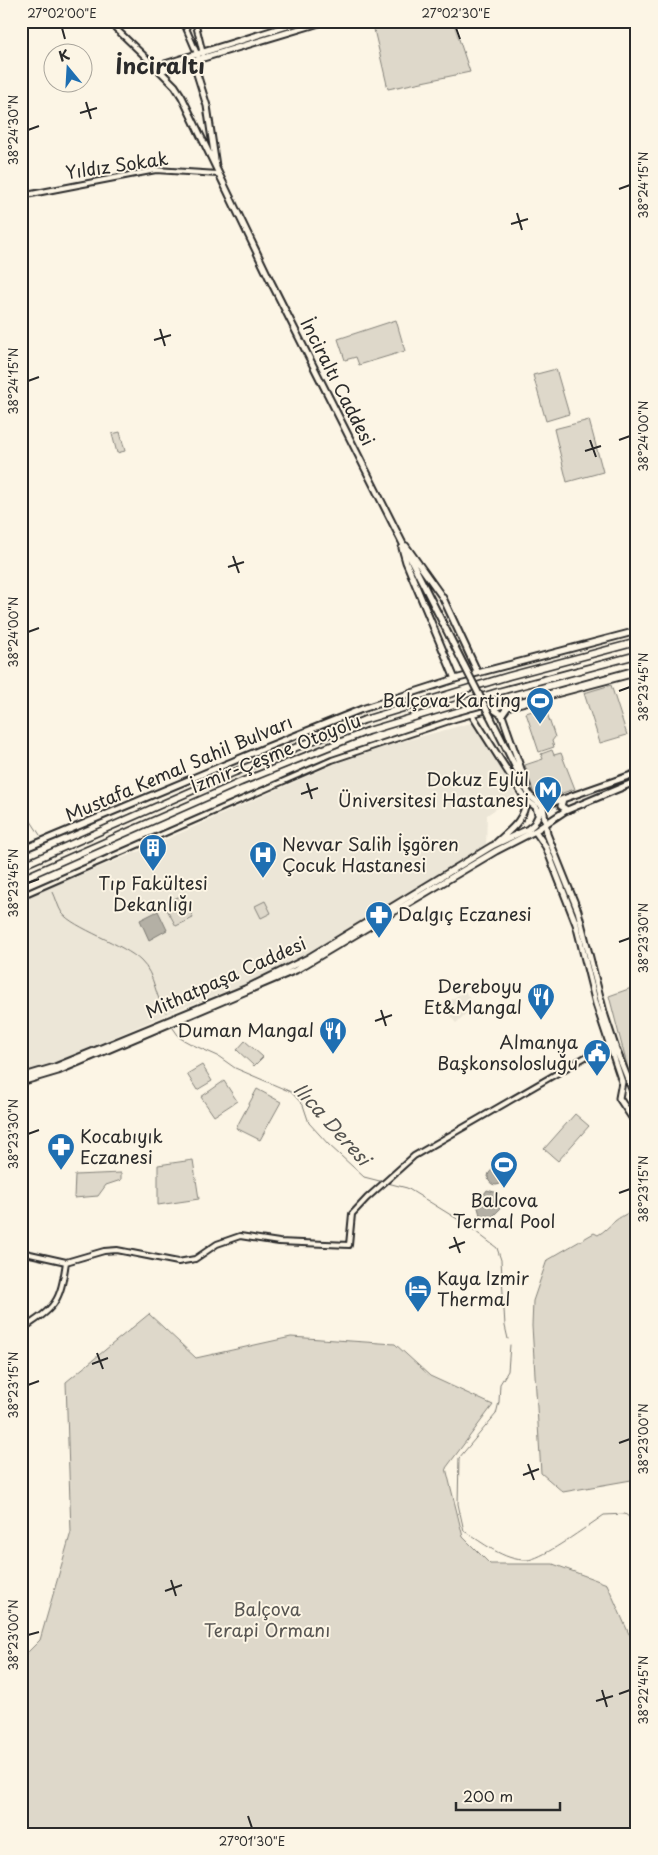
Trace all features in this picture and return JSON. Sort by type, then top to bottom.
[{"type":"highway","name":"İzmir-Çeşme Otoyolu","points":[[21,866],[235,772],[364,720],[509,676],[637,642]]},
{"type":"highway","name":"İzmir-Çeşme Otoyolu","points":[[21,879],[250,778],[368,731],[501,691],[637,654]]},
{"type":"main road","points":[[160,70],[164,64],[303,21]]},
{"type":"main road","points":[[160,70],[326,21]]},
{"type":"main road","points":[[193,61],[207,106],[218,174]]},
{"type":"main road","name":"İnciraltı Caddesi","points":[[160,70],[182,97],[218,174],[490,716],[527,798]]},
{"type":"main road","points":[[401,540],[416,557],[443,598],[478,673]]},
{"type":"main road","points":[[401,540],[406,562],[456,679]]},
{"type":"main road","name":"Mustafa Kemal Sahil Bulvarı","points":[[21,850],[267,746],[362,709],[456,679],[637,632]]},
{"type":"main road","points":[[494,848],[520,820],[527,798],[502,715],[496,708]]},
{"type":"main road","points":[[502,715],[507,708]]},
{"type":"main road","points":[[472,715],[538,812],[535,831],[546,847],[576,924],[622,1082],[619,1098],[637,1126]]},
{"type":"main road","points":[[542,806],[637,773]]},
{"type":"main road","name":"Mithatpaşa Caddesi","points":[[21,1082],[58,1071],[296,970],[494,848],[535,831],[568,810],[637,782]]},
{"type":"main road","points":[[527,798],[542,806],[549,842],[578,911],[611,1047],[634,1090],[637,1108]]},
{"type":"main road","points":[[563,798],[561,806],[568,810]]},
{"type":"main road","name":"Mithatpaşa Caddesi","points":[[21,1077],[55,1067],[272,976],[321,951],[532,827],[542,806]]},
{"type":"main road","points":[[620,1092],[625,1089],[634,1090]]},
{"type":"main road","points":[[624,1104],[630,1104],[636,1097]]},
{"type":"street","name":"İnciraltı Caddesi","points":[[108,21],[160,70]]},
{"type":"street","points":[[183,21],[196,54],[202,58],[203,52],[195,21]]},
{"type":"street","name":"Yıldız Sokak","points":[[21,196],[156,170],[218,174]]},
{"type":"street","points":[[21,896],[332,760],[455,718],[472,715],[637,669]]},
{"type":"street","points":[[496,708],[507,708],[637,673]]},
{"type":"street","points":[[21,1252],[66,1262],[104,1251],[117,1250],[178,1262],[188,1262],[196,1260],[217,1244],[240,1236],[279,1242],[349,1245],[352,1214],[378,1187],[414,1156],[582,1059],[611,1047]]},
{"type":"street","points":[[21,1330],[47,1312],[56,1302],[62,1292],[66,1262]]},
{"type":"shaded area","points":[[471,723],[489,748],[516,795],[487,815],[486,847],[319,949],[263,977],[174,1011],[38,1070],[21,1072],[21,899],[147,848],[337,763],[386,746]]},
{"type":"shaded area","points":[[158,911],[167,930],[149,940],[140,920]]},
{"type":"shaded area","points":[[465,991],[474,1006],[456,1023],[441,1006]]},
{"type":"shaded area","points":[[496,1169],[502,1171],[504,1177],[502,1183],[496,1185],[490,1183],[488,1177],[490,1171]]},
{"type":"shaded area","points":[[487,1190],[498,1193],[500,1209],[492,1217],[480,1215],[477,1204]]},
{"type":"green space","points":[[372,21],[453,21],[470,72],[388,89]]},
{"type":"green space","points":[[396,320],[405,351],[359,365],[356,357],[345,360],[338,339]]},
{"type":"green space","points":[[556,369],[569,414],[546,421],[533,375]]},
{"type":"green space","points":[[589,420],[603,472],[567,482],[554,429]]},
{"type":"green space","points":[[120,432],[125,451],[117,453],[112,434]]},
{"type":"green space","points":[[611,685],[627,735],[600,743],[584,693]]},
{"type":"green space","name":"Balçova Karting","points":[[545,707],[555,737],[552,741],[554,747],[539,752],[526,713]]},
{"type":"green space","points":[[552,750],[554,755],[561,753],[575,789],[543,799],[534,794],[525,765],[543,759],[541,754]]},
{"type":"green space","points":[[182,895],[193,918],[176,926],[164,904]]},
{"type":"green space","points":[[265,901],[271,913],[261,918],[255,906]]},
{"type":"green space","points":[[637,986],[637,1084],[632,1084],[609,996]]},
{"type":"green space","points":[[245,1041],[263,1057],[254,1066],[237,1050]]},
{"type":"green space","points":[[202,1065],[212,1081],[197,1090],[187,1074]]},
{"type":"green space","points":[[224,1081],[237,1101],[214,1116],[201,1097]]},
{"type":"green space","points":[[257,1089],[281,1102],[260,1140],[236,1128]]},
{"type":"green space","points":[[575,1114],[589,1126],[558,1161],[544,1149]]},
{"type":"green space","points":[[193,1160],[199,1199],[158,1205],[158,1165]]},
{"type":"green space","points":[[121,1173],[121,1180],[106,1185],[98,1196],[74,1198],[75,1175]]},
{"type":"green space","points":[[637,1203],[637,1479],[563,1492],[541,1473],[532,1326],[533,1301],[547,1260],[594,1233],[598,1235],[629,1212]]},
{"type":"green space","name":"Balçova Terapi Ormanı","points":[[149,1314],[196,1358],[291,1337],[395,1344],[430,1376],[493,1405],[446,1468],[463,1537],[490,1564],[553,1564],[607,1584],[629,1634],[637,1642],[637,1834],[21,1834],[21,1659],[40,1640],[71,1532],[66,1382]]},
{"type":"waterway","name":"Ilıca Deresi","points":[[21,806],[40,835]]},
{"type":"waterway","name":"Ilıca Deresi","points":[[53,892],[62,913],[68,919],[123,948],[141,961],[150,973],[159,1000],[166,1012]]},
{"type":"waterway","name":"Ilıca Deresi","points":[[173,1028],[180,1038],[218,1056],[235,1068],[291,1092],[303,1105],[309,1123],[329,1145],[364,1177],[407,1188],[467,1225],[497,1248],[501,1260],[505,1326],[508,1339]]},
{"type":"waterway","name":"Ilıca Deresi","points":[[510,1345],[508,1371],[500,1384],[496,1414],[459,1458],[458,1504],[464,1531],[502,1554],[527,1560],[548,1552],[585,1528]]},
{"type":"waterway","name":"Ilıca Deresi","points":[[588,1526],[604,1515],[625,1514],[637,1523]]},
{"type":"place","name":"Balçova Karting","points":[[540,725]]},
{"type":"place","name":"Dokuz Eylül Üniversitesi Hastanesi","points":[[548,814]]},
{"type":"place","name":"Tıp Fakültesi Dekanlığı","points":[[153,872]]},
{"type":"place","name":"Nevvar Salih İşgören Çocuk Hastanesi","points":[[263,879]]},
{"type":"place","name":"Dalgıç Eczanesi","points":[[379,939]]},
{"type":"place","name":"Dereboyu Et&Mangal","points":[[541,1021]]},
{"type":"place","name":"Duman Mangal","points":[[333,1055]]},
{"type":"place","name":"Almanya Başkonsolosluğu","points":[[597,1077]]},
{"type":"place","name":"Kocabıyık Eczanesi","points":[[61,1171]]},
{"type":"place","name":"Balcova Termal Pool","points":[[504,1189]]},
{"type":"place","name":"Kaya Izmir Thermal","points":[[418,1313]]},
{"type":"district","name":"İnciraltı","points":[[160,66]]}]
